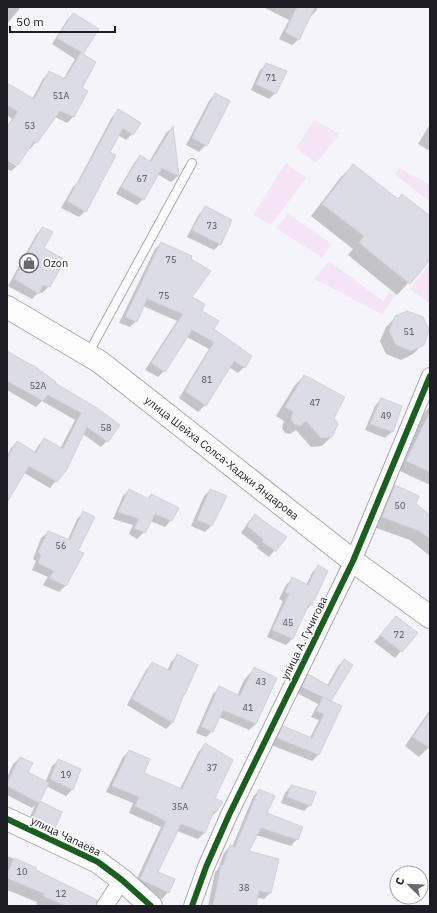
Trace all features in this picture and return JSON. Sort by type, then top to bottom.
[{"type":"main road","name":"улица Шейха Солса-Хаджи Яндарова","points":[[7,307],[88,355],[112,372],[353,561],[430,617]]},
{"type":"main road","name":"улица Чапаева","points":[[7,819],[98,862],[122,880],[151,906]]},
{"type":"street","name":"улица А. Гучигова","points":[[192,906],[206,867],[226,822],[353,561],[430,376]]},
{"type":"street","points":[[105,906],[122,880]]},
{"type":"lane","points":[[88,355],[192,163]]},
{"type":"shaded area","points":[[314,120],[340,134],[316,163],[296,148]]},
{"type":"shaded area","points":[[286,163],[306,178],[271,225],[253,215]]},
{"type":"shaded area","points":[[399,168],[430,185],[430,202],[395,174]]},
{"type":"shaded area","points":[[288,214],[332,244],[322,258],[276,228]]},
{"type":"shaded area","points":[[329,261],[383,301],[390,291],[396,295],[382,314],[314,279]]},
{"type":"shaded area","points":[[429,265],[430,266],[430,304],[410,289]]},
{"type":"building","points":[[297,7],[315,7],[299,40],[285,32]]},
{"type":"building","points":[[73,13],[99,29],[83,54],[96,62],[82,88],[88,91],[74,117],[60,111],[37,143],[34,141],[18,165],[7,159],[7,127],[18,112],[7,105],[7,83],[34,99],[49,71],[65,79],[81,52],[57,38]]},
{"type":"building","points":[[266,63],[287,71],[276,94],[256,84]]},
{"type":"building","points":[[215,93],[230,101],[207,146],[192,138]]},
{"type":"building","points":[[118,109],[141,123],[133,135],[123,128],[110,152],[116,155],[86,212],[67,201]]},
{"type":"building","points":[[173,126],[179,175],[178,176],[162,168],[144,200],[121,187],[140,155],[151,162]]},
{"type":"building","points":[[353,164],[398,199],[402,194],[430,216],[430,260],[410,284],[359,243],[364,236],[322,204]]},
{"type":"building","points":[[205,206],[232,220],[221,245],[192,230]]},
{"type":"building","points":[[42,227],[53,232],[44,248],[65,260],[50,287],[43,285],[39,294],[14,279]]},
{"type":"building","points":[[161,242],[192,256],[191,259],[211,271],[192,297],[205,304],[202,311],[219,321],[214,329],[252,356],[245,368],[234,361],[206,406],[185,391],[214,342],[192,330],[165,372],[151,363],[183,314],[147,299],[137,322],[125,317]]},
{"type":"building","points":[[407,311],[423,317],[429,330],[424,345],[411,351],[396,345],[389,331],[395,316]]},
{"type":"building","points":[[7,351],[33,365],[56,382],[55,383],[97,408],[120,425],[108,442],[87,427],[66,471],[57,482],[29,466],[7,502],[7,459],[17,441],[36,453],[44,438],[63,449],[81,413],[48,395],[43,401],[7,381]]},
{"type":"building","points":[[304,375],[345,397],[334,418],[338,424],[332,437],[321,438],[306,421],[300,426],[294,424],[291,419],[293,412],[285,407]]},
{"type":"building","points":[[381,398],[402,406],[393,432],[370,424]]},
{"type":"building","points":[[430,412],[430,472],[406,461]]},
{"type":"building","points":[[395,485],[419,496],[416,504],[430,515],[430,539],[419,531],[382,517]]},
{"type":"building","points":[[129,489],[149,499],[151,494],[179,508],[172,521],[155,514],[145,533],[134,528],[139,519],[118,512]]},
{"type":"building","points":[[210,489],[227,496],[212,526],[197,520]]},
{"type":"building","points":[[83,511],[95,517],[78,551],[84,553],[66,586],[49,578],[54,571],[38,563],[41,555],[38,552],[48,531],[70,540]]},
{"type":"building","points":[[255,514],[287,537],[276,551],[262,542],[264,540],[247,526]]},
{"type":"building","points":[[318,565],[328,571],[312,605],[309,604],[293,639],[272,630],[289,594],[285,592],[292,577],[308,585]]},
{"type":"building","points":[[396,616],[418,633],[402,652],[380,635]]},
{"type":"building","points":[[177,654],[198,665],[184,694],[173,723],[132,699],[152,662],[170,671]]},
{"type":"building","points":[[344,659],[353,665],[331,701],[302,687],[308,674],[329,686]]},
{"type":"building","points":[[254,667],[277,678],[256,724],[223,710],[213,732],[201,727],[219,686],[240,696]]},
{"type":"building","points":[[323,697],[342,706],[319,755],[277,738],[283,726],[312,738],[324,714],[316,711]]},
{"type":"building","points":[[430,712],[430,748],[413,737]]},
{"type":"building","points":[[205,743],[233,760],[215,798],[223,802],[216,812],[214,811],[205,833],[181,824],[158,872],[175,879],[169,893],[140,879],[166,821],[135,806],[139,797],[112,786],[129,750],[150,759],[144,773],[182,789]]},
{"type":"building","points":[[20,757],[33,763],[28,772],[49,783],[39,803],[7,786],[7,783]]},
{"type":"building","points":[[58,759],[81,769],[73,790],[50,779]]},
{"type":"building","points":[[291,785],[316,792],[311,806],[287,797]]},
{"type":"building","points":[[259,789],[275,796],[267,813],[303,827],[298,840],[261,828],[249,851],[279,859],[271,893],[259,891],[256,906],[213,905],[221,865],[223,865],[230,845],[235,847]]},
{"type":"building","points":[[40,801],[62,812],[55,828],[33,818]]},
{"type":"building","points":[[14,858],[37,868],[36,870],[97,900],[96,906],[66,906],[43,896],[44,894],[7,878]]},
{"type":"cycle path","points":[[192,906],[206,867],[229,815],[353,561],[430,376]]},
{"type":"cycle path","points":[[7,819],[98,862],[122,880],[151,906]]},
{"type":"place","name":"Ozon","points":[[29,263]]}]
